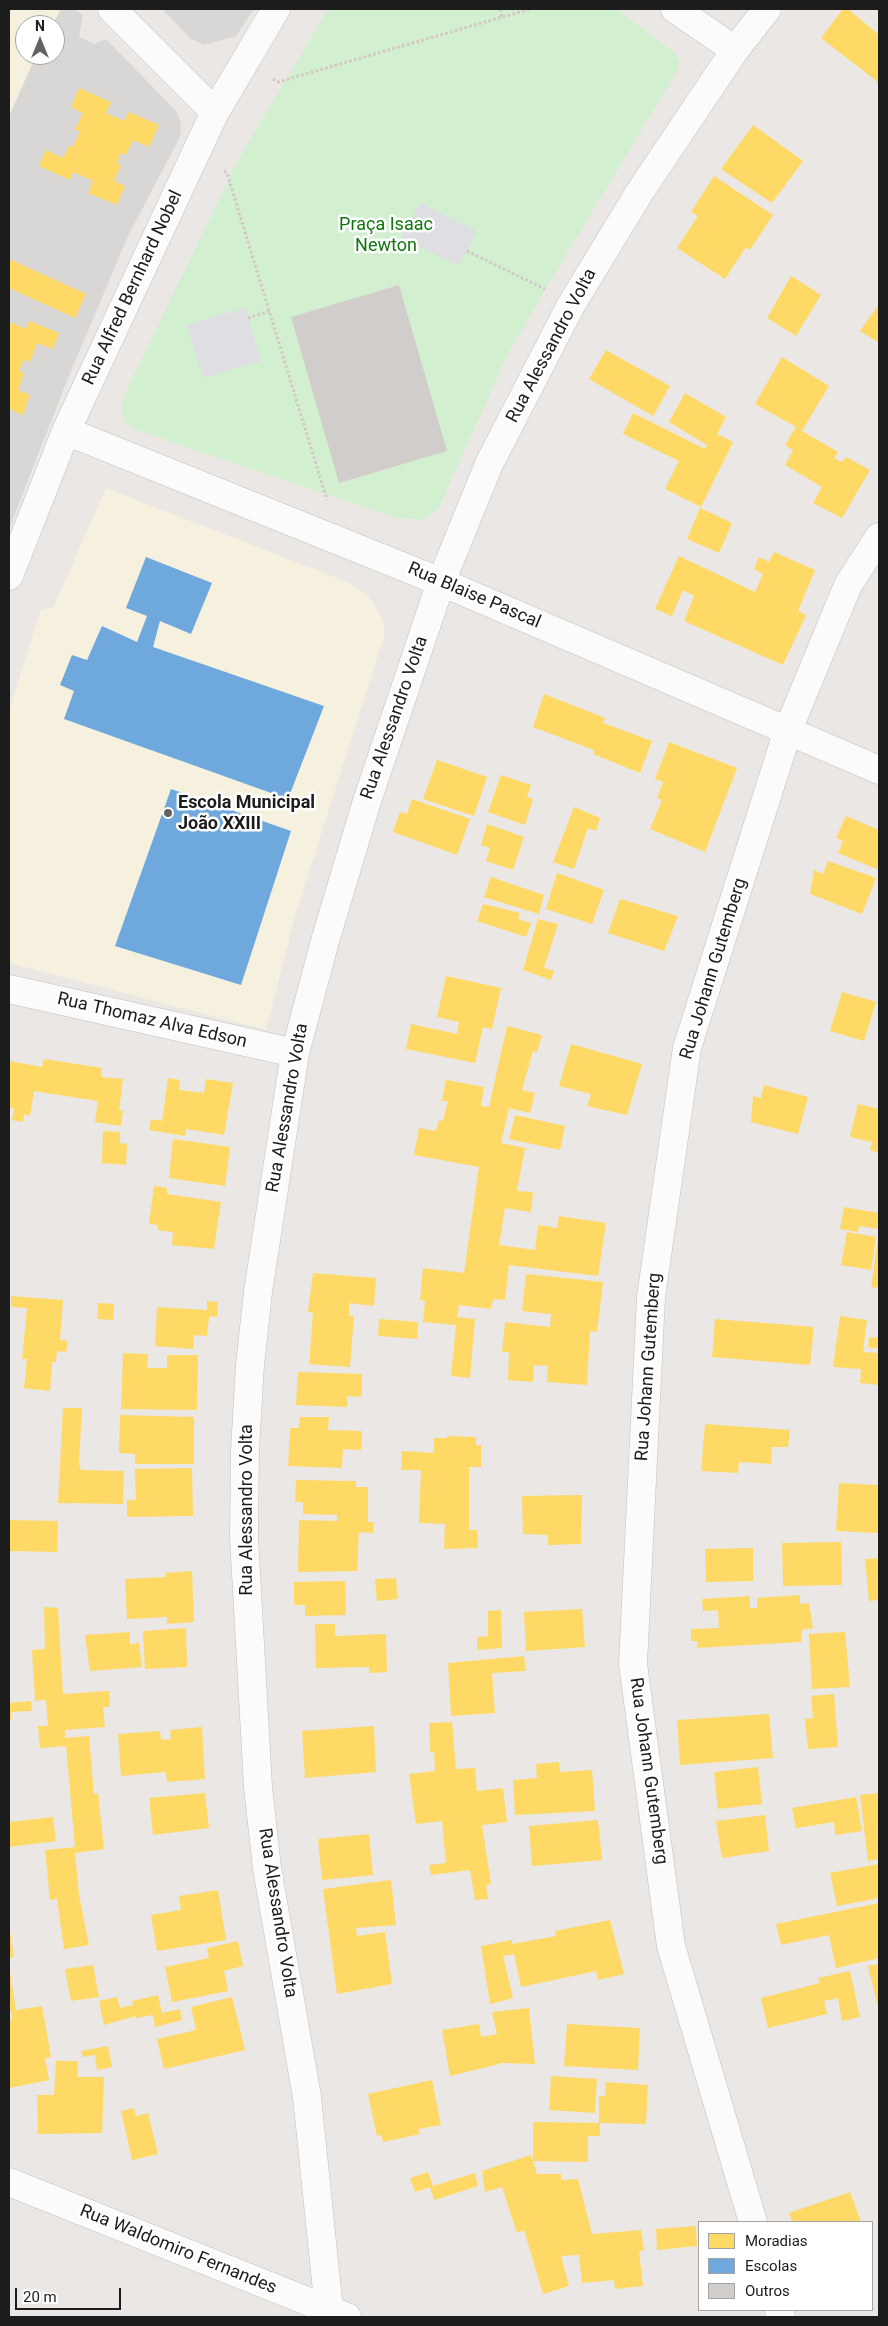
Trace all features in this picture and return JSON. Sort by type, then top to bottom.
[{"type":"street","points":[[112,9],[215,112]]},
{"type":"street","name":"Rua Alfred Bernhard Nobel","points":[[9,576],[66,431],[215,112],[276,9]]},
{"type":"street","points":[[675,9],[735,50]]},
{"type":"street","name":"Rua Alessandro Volta","points":[[338,2314],[307,2097],[264,1841],[256,1759],[244,1537],[245,1450],[250,1365],[260,1274],[295,1053],[325,941],[367,800],[441,582],[489,464],[570,306],[641,190],[735,50],[767,9]]},
{"type":"street","name":"Rua Blaise Pascal","points":[[66,431],[441,582],[879,770]]},
{"type":"street","name":"Rua Johann Gutemberg","points":[[752,2221],[671,1946],[633,1664],[651,1297],[687,1048],[788,730],[848,585],[879,537]]},
{"type":"street","name":"Rua Thomaz Alva Edson","points":[[9,988],[295,1053]]},
{"type":"street","name":"Rua Waldomiro Fernandes","points":[[9,2182],[338,2314]]},
{"type":"path","points":[[500,9],[502,17]]},
{"type":"path","points":[[243,64],[278,82],[530,9]]},
{"type":"path","points":[[193,159],[227,173],[328,503],[316,531]]},
{"type":"path","points":[[467,251],[549,291],[570,306]]},
{"type":"path","points":[[248,318],[270,311]]},
{"type":"shaded area","points":[[9,9],[61,9],[58,15],[15,15],[15,65],[32,65],[9,116]]},
{"type":"shaded area","points":[[61,9],[74,9],[83,15],[79,37],[94,44],[106,39],[177,112],[181,124],[180,137],[128,236],[66,383],[9,529],[9,116],[32,65],[65,65],[65,15],[58,15]]},
{"type":"shaded area","points":[[162,9],[254,9],[236,36],[204,45],[191,39]]},
{"type":"shaded area","points":[[420,203],[477,231],[459,265],[401,239]]},
{"type":"shaded area","points":[[245,308],[261,361],[203,378],[187,325]]},
{"type":"shaded area","name":"Escola Municipal João XXIII","points":[[106,488],[350,583],[368,596],[378,611],[384,626],[384,636],[295,916],[266,1030],[9,963],[9,711],[41,609],[53,608]]},
{"type":"green space","name":"Praça Isaac Newton","points":[[328,9],[617,9],[673,51],[679,62],[677,71],[509,352],[438,509],[422,520],[398,518],[133,429],[124,421],[121,409],[123,398],[238,160]]},
{"type":"building: Moradias","points":[[843,9],[848,9],[879,35],[879,83],[821,38]]},
{"type":"building: Moradias","points":[[79,88],[111,102],[106,113],[124,121],[129,112],[159,125],[149,147],[133,140],[126,155],[121,153],[117,163],[121,165],[114,181],[125,186],[117,205],[88,193],[93,181],[73,172],[70,180],[39,166],[46,150],[63,158],[69,146],[73,147],[80,131],[75,130],[83,113],[71,107]]},
{"type":"building: Moradias","points":[[753,125],[803,161],[772,203],[721,169]]},
{"type":"building: Moradias","points":[[714,176],[773,215],[750,250],[746,247],[725,279],[677,248],[698,216],[691,212]]},
{"type":"building: Moradias","points":[[9,259],[86,294],[75,318],[9,288]]},
{"type":"building: Moradias","points":[[791,276],[821,295],[796,336],[767,318]]},
{"type":"building: Moradias","points":[[879,304],[879,343],[860,331]]},
{"type":"building: Moradias","points":[[29,321],[59,333],[53,349],[37,343],[30,362],[24,359],[19,371],[24,373],[18,390],[30,395],[23,415],[9,409],[9,322],[26,329]]},
{"type":"building: Moradias","points":[[606,350],[670,386],[653,416],[589,379]]},
{"type":"building: Moradias","points":[[782,357],[829,386],[802,431],[838,452],[834,458],[842,462],[846,457],[870,470],[842,518],[813,503],[822,487],[785,465],[793,450],[785,445],[796,427],[755,404]]},
{"type":"building: Moradias","points":[[685,393],[726,417],[717,434],[733,442],[701,507],[665,489],[679,461],[623,434],[633,413],[705,449],[707,445],[669,422]]},
{"type":"building: Moradias","points":[[700,508],[732,523],[719,553],[687,539]]},
{"type":"building: Moradias","points":[[774,552],[815,570],[798,611],[806,615],[783,665],[684,621],[694,596],[683,590],[672,616],[655,609],[679,556],[755,592],[763,574],[754,569],[759,557],[769,562]]},
{"type":"building: Moradias","points":[[544,694],[605,718],[603,723],[652,741],[640,773],[593,754],[594,750],[533,727]]},
{"type":"building: Moradias","points":[[669,742],[737,768],[705,852],[650,829],[662,800],[657,798],[663,782],[655,779]]},
{"type":"building: Moradias","points":[[437,760],[487,777],[474,816],[423,799]]},
{"type":"building: Moradias","points":[[501,775],[531,785],[527,797],[533,799],[525,825],[488,812]]},
{"type":"building: Moradias","points":[[412,799],[470,819],[457,855],[393,832],[400,812],[407,814]]},
{"type":"building: Moradias","points":[[574,807],[600,818],[596,831],[588,828],[574,869],[553,862]]},
{"type":"building: Moradias","points":[[846,816],[879,830],[879,870],[838,853],[843,841],[836,838]]},
{"type":"building: Moradias","points":[[487,824],[524,837],[513,870],[486,861],[490,848],[481,845]]},
{"type":"building: Moradias","points":[[828,861],[876,878],[862,914],[810,894],[814,870],[823,874]]},
{"type":"building: Moradias","points":[[557,873],[604,890],[592,924],[546,909]]},
{"type":"building: Moradias","points":[[491,877],[544,895],[539,914],[484,897]]},
{"type":"building: Moradias","points":[[620,899],[678,916],[664,951],[608,933]]},
{"type":"building: Moradias","points":[[483,904],[520,913],[518,919],[531,923],[526,937],[477,921]]},
{"type":"building: Moradias","points":[[538,919],[558,924],[544,968],[554,971],[551,980],[523,970]]},
{"type":"building: Moradias","points":[[446,976],[501,988],[492,1029],[483,1027],[475,1063],[406,1049],[411,1024],[457,1034],[459,1022],[437,1017]]},
{"type":"building: Moradias","points":[[842,992],[876,1002],[864,1041],[830,1031]]},
{"type":"building: Moradias","points":[[507,1026],[542,1035],[537,1052],[533,1051],[522,1090],[535,1093],[530,1113],[509,1108],[501,1143],[525,1148],[517,1191],[533,1192],[531,1212],[505,1208],[499,1245],[535,1250],[538,1225],[557,1228],[559,1216],[606,1223],[598,1276],[509,1265],[505,1300],[493,1299],[491,1309],[459,1305],[457,1317],[475,1319],[470,1378],[451,1376],[456,1325],[423,1322],[425,1301],[420,1300],[423,1268],[464,1273],[479,1167],[414,1155],[419,1128],[436,1131],[439,1120],[443,1121],[448,1101],[442,1101],[446,1080],[484,1087],[481,1106],[489,1107]]},
{"type":"building: Moradias","points":[[571,1044],[642,1064],[627,1115],[587,1106],[591,1094],[559,1086]]},
{"type":"building: Moradias","points":[[44,1059],[102,1068],[101,1077],[123,1079],[119,1110],[123,1111],[121,1126],[95,1122],[98,1101],[34,1091],[30,1116],[24,1114],[23,1122],[12,1120],[14,1108],[9,1107],[9,1061],[42,1067]]},
{"type":"building: Moradias","points":[[168,1078],[180,1080],[179,1090],[204,1093],[206,1079],[233,1083],[224,1135],[186,1129],[185,1136],[149,1130],[151,1119],[162,1121]]},
{"type":"building: Moradias","points":[[764,1085],[808,1097],[798,1134],[751,1122],[753,1096],[761,1098]]},
{"type":"building: Moradias","points":[[858,1104],[879,1109],[879,1153],[870,1150],[872,1142],[850,1137]]},
{"type":"building: Moradias","points":[[515,1115],[565,1126],[560,1150],[509,1139]]},
{"type":"building: Moradias","points":[[103,1131],[120,1132],[120,1143],[127,1144],[126,1165],[102,1163]]},
{"type":"building: Moradias","points":[[173,1139],[230,1147],[225,1186],[169,1178]]},
{"type":"building: Moradias","points":[[154,1186],[167,1188],[167,1194],[221,1202],[214,1249],[172,1245],[173,1232],[157,1230],[158,1225],[149,1224]]},
{"type":"building: Moradias","points":[[844,1207],[879,1213],[878,1229],[859,1226],[858,1232],[840,1229]]},
{"type":"building: Moradias","points":[[847,1232],[876,1237],[871,1270],[841,1265]]},
{"type":"building: Moradias","points":[[879,1239],[879,1288],[871,1287]]},
{"type":"building: Moradias","points":[[313,1273],[376,1278],[374,1306],[349,1303],[349,1316],[354,1316],[350,1367],[309,1364],[313,1313],[308,1312]]},
{"type":"building: Moradias","points":[[526,1274],[603,1282],[597,1332],[590,1331],[587,1385],[547,1382],[548,1366],[534,1365],[533,1382],[508,1380],[509,1352],[502,1352],[505,1322],[550,1327],[551,1314],[522,1311]]},
{"type":"building: Moradias","points":[[11,1296],[63,1300],[60,1340],[68,1341],[66,1352],[57,1351],[56,1362],[52,1362],[50,1391],[24,1388],[27,1359],[22,1359],[27,1308],[11,1307]]},
{"type":"building: Moradias","points":[[207,1301],[218,1302],[217,1317],[209,1316],[207,1336],[194,1335],[193,1349],[155,1346],[157,1307],[207,1310]]},
{"type":"building: Moradias","points":[[98,1303],[114,1304],[113,1320],[97,1319]]},
{"type":"building: Moradias","points":[[840,1316],[867,1320],[863,1352],[879,1353],[879,1385],[860,1383],[861,1369],[833,1367]]},
{"type":"building: Moradias","points":[[379,1319],[418,1322],[417,1339],[378,1336]]},
{"type":"building: Moradias","points":[[715,1319],[814,1327],[810,1365],[712,1357]]},
{"type":"building: Moradias","points":[[869,1337],[879,1338],[879,1349],[868,1347]]},
{"type":"building: Moradias","points":[[123,1353],[148,1354],[147,1368],[167,1368],[167,1355],[198,1355],[197,1410],[121,1409]]},
{"type":"building: Moradias","points":[[298,1372],[362,1374],[362,1397],[347,1396],[347,1407],[296,1405]]},
{"type":"building: Moradias","points":[[63,1408],[82,1408],[79,1464],[81,1470],[124,1471],[123,1504],[58,1503]]},
{"type":"building: Moradias","points":[[120,1415],[194,1417],[194,1464],[135,1464],[135,1454],[119,1453]]},
{"type":"building: Moradias","points":[[300,1417],[329,1417],[328,1430],[362,1431],[361,1450],[343,1449],[342,1468],[288,1466],[290,1428],[299,1428]]},
{"type":"building: Moradias","points":[[705,1424],[790,1430],[788,1447],[772,1447],[771,1464],[739,1462],[738,1473],[701,1471]]},
{"type":"building: Moradias","points":[[447,1436],[476,1437],[476,1445],[481,1445],[481,1467],[469,1467],[469,1530],[477,1530],[478,1548],[444,1549],[445,1524],[419,1523],[421,1470],[401,1470],[402,1451],[434,1453],[434,1438],[447,1438]]},
{"type":"building: Moradias","points":[[192,1468],[193,1516],[127,1517],[127,1500],[136,1500],[135,1469]]},
{"type":"building: Moradias","points":[[296,1480],[356,1481],[356,1487],[368,1487],[368,1522],[374,1522],[373,1533],[359,1532],[357,1571],[298,1572],[299,1520],[337,1521],[337,1515],[303,1514],[303,1502],[295,1502]]},
{"type":"building: Moradias","points":[[839,1483],[879,1485],[879,1533],[836,1531]]},
{"type":"building: Moradias","points":[[582,1495],[581,1544],[548,1545],[548,1535],[523,1534],[522,1496]]},
{"type":"building: Moradias","points":[[9,1520],[58,1521],[57,1552],[9,1551]]},
{"type":"building: Moradias","points":[[841,1542],[842,1585],[783,1586],[782,1543]]},
{"type":"building: Moradias","points":[[753,1548],[753,1581],[706,1582],[705,1549]]},
{"type":"building: Moradias","points":[[879,1558],[879,1600],[869,1601],[865,1559]]},
{"type":"building: Moradias","points":[[192,1571],[194,1622],[167,1624],[167,1617],[127,1619],[125,1579],[166,1577],[166,1573]]},
{"type":"building: Moradias","points":[[396,1578],[398,1599],[377,1601],[375,1579]]},
{"type":"building: Moradias","points":[[345,1581],[346,1615],[305,1616],[305,1605],[294,1605],[294,1582]]},
{"type":"building: Moradias","points":[[800,1595],[800,1604],[809,1603],[813,1628],[802,1630],[801,1642],[697,1648],[697,1641],[691,1641],[691,1629],[719,1628],[718,1610],[703,1611],[702,1599],[750,1596],[750,1608],[757,1608],[757,1598]]},
{"type":"building: Moradias","points":[[44,1607],[58,1608],[63,1694],[109,1691],[110,1707],[103,1707],[105,1727],[65,1730],[65,1738],[89,1736],[94,1794],[98,1793],[104,1849],[75,1853],[79,1895],[89,1945],[64,1949],[57,1899],[50,1900],[45,1850],[75,1847],[66,1746],[40,1748],[38,1726],[48,1726],[46,1700],[35,1701],[32,1650],[45,1649]]},
{"type":"building: Moradias","points":[[582,1609],[585,1647],[526,1651],[524,1612]]},
{"type":"building: Moradias","points":[[501,1610],[502,1648],[477,1650],[477,1637],[488,1636],[488,1611]]},
{"type":"building: Moradias","points":[[315,1624],[335,1624],[335,1636],[386,1634],[387,1672],[369,1673],[369,1667],[316,1668]]},
{"type":"building: Moradias","points":[[186,1628],[187,1667],[145,1669],[143,1631]]},
{"type":"building: Moradias","points":[[130,1632],[130,1644],[139,1643],[142,1667],[90,1671],[85,1635]]},
{"type":"building: Moradias","points":[[845,1632],[850,1687],[812,1689],[809,1634]]},
{"type":"building: Moradias","points":[[524,1656],[526,1671],[492,1673],[495,1713],[451,1716],[448,1663]]},
{"type":"building: Moradias","points":[[834,1694],[838,1747],[808,1749],[805,1719],[813,1718],[811,1696]]},
{"type":"building: Moradias","points":[[31,1701],[32,1711],[11,1712],[12,1720],[9,1720],[9,1703]]},
{"type":"building: Moradias","points":[[769,1714],[773,1758],[680,1765],[677,1720]]},
{"type":"building: Moradias","points":[[452,1722],[456,1769],[475,1768],[477,1791],[503,1788],[507,1822],[482,1825],[491,1884],[486,1885],[488,1899],[475,1900],[470,1870],[431,1875],[429,1865],[446,1863],[442,1821],[416,1824],[409,1774],[435,1771],[434,1752],[430,1752],[429,1723]]},
{"type":"building: Moradias","points":[[374,1726],[376,1772],[305,1778],[302,1731]]},
{"type":"building: Moradias","points":[[202,1727],[205,1779],[167,1782],[166,1772],[121,1776],[118,1734],[160,1731],[161,1740],[171,1739],[170,1730]]},
{"type":"building: Moradias","points":[[559,1762],[560,1772],[592,1770],[595,1811],[515,1815],[513,1780],[537,1778],[536,1764]]},
{"type":"building: Moradias","points":[[758,1767],[762,1804],[718,1809],[714,1772]]},
{"type":"building: Moradias","points":[[205,1793],[209,1828],[153,1835],[149,1798]]},
{"type":"building: Moradias","points":[[879,1793],[879,1859],[868,1861],[860,1795]]},
{"type":"building: Moradias","points":[[856,1797],[862,1831],[835,1835],[834,1822],[796,1828],[792,1808]]},
{"type":"building: Moradias","points":[[765,1815],[769,1851],[722,1858],[716,1821]]},
{"type":"building: Moradias","points":[[53,1817],[56,1841],[9,1847],[9,1822]]},
{"type":"building: Moradias","points":[[598,1820],[602,1860],[532,1866],[529,1826]]},
{"type":"building: Moradias","points":[[369,1834],[373,1875],[322,1880],[318,1839]]},
{"type":"building: Moradias","points":[[879,1864],[879,1898],[837,1906],[830,1873]]},
{"type":"building: Moradias","points":[[391,1880],[396,1925],[356,1928],[357,1936],[385,1932],[392,1984],[337,1994],[323,1889]]},
{"type":"building: Moradias","points":[[218,1890],[226,1940],[157,1951],[151,1915],[181,1910],[179,1896]]},
{"type":"building: Moradias","points":[[879,1903],[879,1958],[836,1968],[829,1935],[781,1945],[776,1924]]},
{"type":"building: Moradias","points":[[610,1920],[624,1974],[598,1980],[596,1971],[521,1987],[514,1954],[503,1956],[513,1998],[490,2004],[481,1946],[512,1940],[512,1944],[556,1936],[555,1931]]},
{"type":"building: Moradias","points":[[9,1925],[14,1957],[9,1958]]},
{"type":"building: Moradias","points":[[238,1941],[243,1966],[224,1971],[228,1991],[172,2002],[165,1967],[209,1958],[207,1948]]},
{"type":"building: Moradias","points":[[879,1964],[879,2012],[868,1966]]},
{"type":"building: Moradias","points":[[93,1965],[99,1997],[71,2001],[65,1969]]},
{"type":"building: Moradias","points":[[850,1971],[860,2017],[842,2021],[838,1998],[824,2001],[827,2014],[768,2028],[761,1998],[820,1983],[818,1978]]},
{"type":"building: Moradias","points":[[10,1972],[16,2010],[42,2006],[51,2057],[45,2058],[49,2080],[9,2088],[9,2021],[12,2020],[11,2011],[9,2011]]},
{"type":"building: Moradias","points":[[158,1995],[162,2013],[180,2009],[182,2020],[155,2027],[153,2015],[136,2018],[136,2016],[104,2025],[99,2001],[117,1997],[120,2008],[133,2005],[132,2001]]},
{"type":"building: Moradias","points":[[232,1997],[245,2050],[164,2069],[157,2039],[196,2030],[191,2007]]},
{"type":"building: Moradias","points":[[529,2008],[535,2064],[503,2063],[450,2076],[442,2030],[479,2024],[481,2037],[497,2034],[492,2012]]},
{"type":"building: Moradias","points":[[567,2024],[640,2028],[638,2070],[564,2066]]},
{"type":"building: Moradias","points":[[108,2046],[112,2067],[97,2070],[95,2055],[83,2057],[81,2051]]},
{"type":"building: Moradias","points":[[56,2061],[78,2061],[77,2077],[104,2077],[102,2133],[38,2134],[37,2095],[54,2095]]},
{"type":"building: Moradias","points":[[551,2076],[597,2079],[595,2113],[549,2110]]},
{"type":"building: Moradias","points":[[432,2080],[441,2125],[418,2129],[420,2134],[383,2142],[381,2135],[377,2136],[368,2094]]},
{"type":"building: Moradias","points":[[606,2082],[648,2085],[646,2124],[600,2123],[600,2136],[588,2136],[588,2162],[533,2161],[533,2122],[599,2123],[599,2096],[605,2096]]},
{"type":"building: Moradias","points":[[134,2108],[136,2116],[148,2113],[158,2154],[132,2160],[121,2111]]},
{"type":"building: Moradias","points":[[531,2155],[537,2174],[561,2174],[561,2180],[578,2179],[592,2234],[641,2230],[644,2251],[639,2251],[643,2286],[615,2289],[614,2280],[582,2283],[579,2255],[561,2256],[569,2286],[543,2294],[524,2230],[517,2233],[502,2187],[485,2192],[482,2171]]},
{"type":"building: Moradias","points":[[428,2172],[433,2186],[475,2173],[478,2186],[434,2200],[430,2187],[415,2192],[410,2178]]},
{"type":"building: Moradias","points":[[850,2192],[861,2221],[792,2221],[789,2213]]},
{"type":"building: Moradias","points":[[696,2226],[697,2246],[657,2250],[656,2229]]},
{"type":"building: Escolas","points":[[146,557],[212,583],[191,634],[160,621],[153,647],[324,706],[288,799],[64,719],[74,691],[60,685],[72,655],[87,660],[102,626],[137,642],[147,616],[126,608]]},
{"type":"building: Escolas","points":[[171,789],[291,831],[241,985],[115,946]]},
{"type":"building: Outros","points":[[399,285],[447,451],[339,483],[291,317]]},
{"type":"place","name":"Escola Municipal João XXIII","points":[[168,813]]}]
